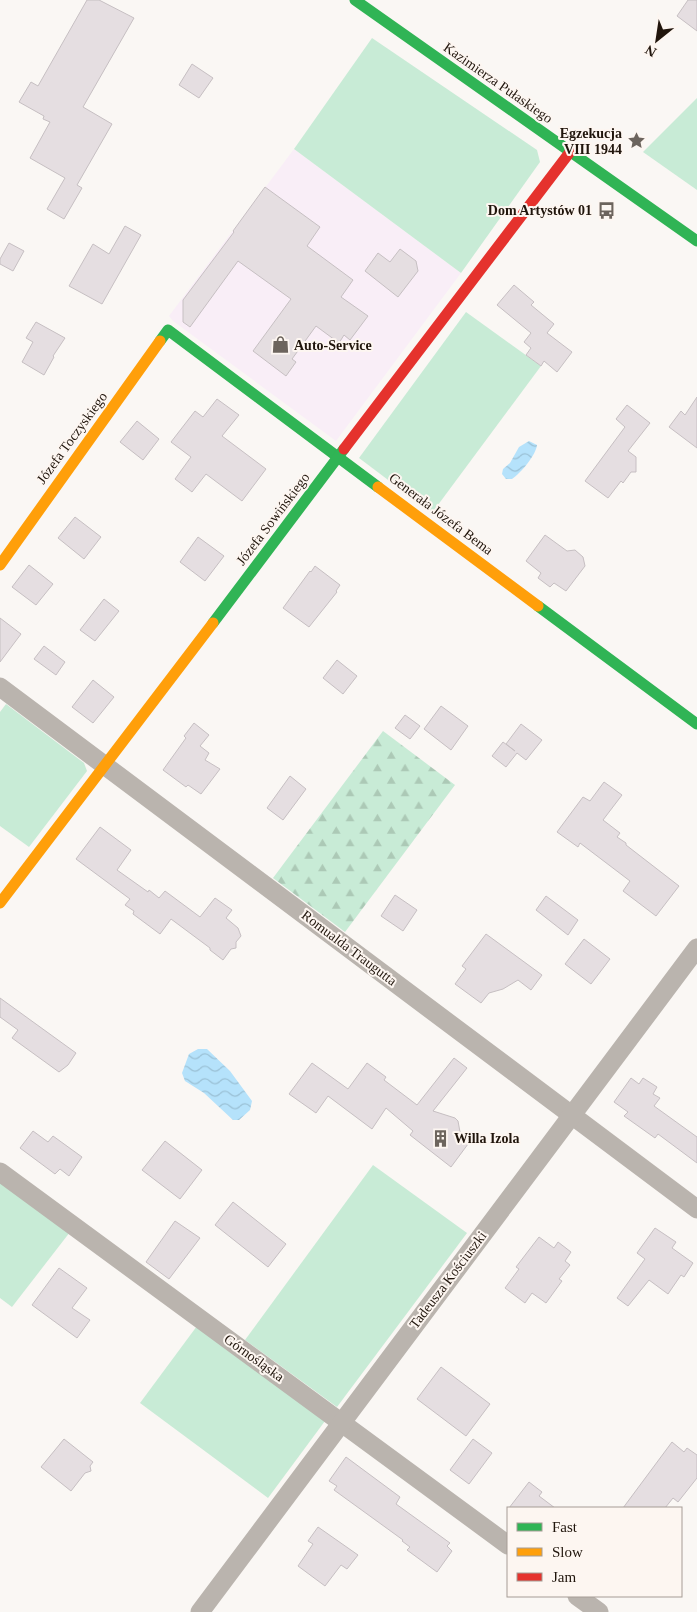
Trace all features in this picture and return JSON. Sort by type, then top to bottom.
[{"type":"street","name":"Kazimierza Pułaskiego","points":[[355,0],[697,241]]},
{"type":"street","name":"Józefa Sowińskiego","points":[[0,903],[106,766],[570,152]]},
{"type":"street","name":"Generała Józefa Bema","points":[[168,330],[697,724]]},
{"type":"street","name":"Józefa Toczyskiego","points":[[0,564],[168,330]]},
{"type":"street","name":"Romualda Traugutta","points":[[0,687],[697,1209]]},
{"type":"street","name":"Tadeusza Kościuszki","points":[[200,1612],[697,948]]},
{"type":"street","name":"Górnośląska","points":[[0,1172],[507,1544]]},
{"type":"street","points":[[578,1597],[599,1612]]},
{"type":"shaded area","points":[[294,149],[461,273],[336,441],[173,321],[169,316]]},
{"type":"green space","points":[[372,38],[537,150],[540,162],[461,273],[294,149]]},
{"type":"green space","points":[[697,98],[697,190],[643,152]]},
{"type":"green space","points":[[466,312],[541,366],[432,513],[359,458]]},
{"type":"green space","points":[[6,704],[84,763],[87,771],[29,847],[0,826],[0,712]]},
{"type":"green space","points":[[383,731],[455,785],[345,932],[273,878]]},
{"type":"green space","points":[[373,1165],[467,1233],[337,1407],[245,1340]]},
{"type":"green space","points":[[0,1179],[70,1232],[12,1307],[0,1298]]},
{"type":"green space","points":[[197,1326],[325,1421],[268,1498],[140,1403]]},
{"type":"water","points":[[529,441],[537,445],[531,459],[516,476],[512,479],[506,479],[502,474],[503,469],[510,463],[519,447]]},
{"type":"water","points":[[198,1049],[207,1049],[230,1071],[252,1101],[250,1110],[239,1120],[233,1120],[204,1093],[185,1081],[182,1073],[189,1054]]},
{"type":"building","points":[[87,0],[99,0],[134,18],[83,107],[112,124],[77,185],[82,188],[64,219],[47,209],[65,178],[30,158],[50,122],[43,119],[44,116],[19,102],[31,82],[38,86]]},
{"type":"building","points":[[688,0],[697,0],[697,31],[677,16]]},
{"type":"building","points":[[192,64],[213,78],[199,98],[179,85]]},
{"type":"building","points":[[265,187],[320,227],[307,246],[353,280],[341,297],[368,316],[350,340],[344,335],[339,343],[316,326],[292,359],[296,362],[286,376],[253,351],[291,299],[238,261],[190,327],[183,322],[183,300]]},
{"type":"building","points":[[125,226],[141,235],[102,304],[69,286],[93,244],[109,254]]},
{"type":"building","points":[[9,243],[24,251],[13,271],[0,264],[0,259]]},
{"type":"building","points":[[400,249],[416,261],[418,271],[398,297],[365,271],[378,253],[390,262]]},
{"type":"building","points":[[514,285],[534,302],[531,305],[554,324],[547,333],[572,352],[557,372],[544,361],[541,366],[526,355],[531,348],[524,342],[531,333],[497,305]]},
{"type":"building","points":[[36,322],[65,338],[53,356],[44,375],[22,362],[33,342],[26,338]]},
{"type":"building","points":[[697,397],[697,448],[669,427],[681,411],[685,415]]},
{"type":"building","points":[[217,399],[239,415],[222,436],[266,469],[242,501],[206,474],[192,492],[175,479],[191,457],[171,442],[195,411],[203,417]]},
{"type":"building","points":[[627,405],[650,423],[628,451],[636,457],[636,472],[631,472],[623,483],[621,481],[608,498],[585,481],[625,427],[616,419]]},
{"type":"building","points":[[137,421],[159,439],[143,460],[120,442]]},
{"type":"building","points":[[75,517],[101,537],[84,559],[58,538]]},
{"type":"building","points":[[545,535],[567,551],[575,550],[583,557],[585,566],[566,591],[554,583],[550,587],[538,578],[541,573],[526,561]]},
{"type":"building","points":[[198,537],[224,556],[205,581],[180,562]]},
{"type":"building","points":[[29,565],[53,584],[36,605],[12,587]]},
{"type":"building","points":[[315,566],[340,585],[337,592],[309,627],[283,608]]},
{"type":"building","points":[[104,599],[119,611],[95,641],[80,630]]},
{"type":"building","points":[[0,618],[21,634],[0,662]]},
{"type":"building","points":[[44,646],[65,662],[56,675],[34,659]]},
{"type":"building","points":[[337,660],[357,676],[343,694],[323,678]]},
{"type":"building","points":[[93,680],[114,697],[93,723],[72,707]]},
{"type":"building","points":[[441,706],[468,726],[451,750],[424,729]]},
{"type":"building","points":[[405,715],[420,726],[410,739],[395,728]]},
{"type":"building","points":[[194,723],[209,735],[200,746],[209,753],[205,760],[220,769],[201,794],[188,785],[186,787],[163,770],[186,738],[184,736]]},
{"type":"building","points":[[521,724],[542,740],[526,760],[517,753],[506,767],[492,756],[503,742],[515,751],[506,744]]},
{"type":"building","points":[[290,776],[306,789],[283,820],[267,808]]},
{"type":"building","points":[[604,782],[622,795],[603,820],[620,833],[617,837],[626,845],[679,886],[656,916],[623,891],[630,881],[580,843],[578,847],[557,832],[583,797],[590,801]]},
{"type":"building","points":[[100,827],[131,850],[117,870],[148,892],[149,890],[159,898],[165,891],[200,917],[215,898],[232,910],[226,918],[238,928],[241,936],[236,942],[236,948],[231,949],[223,960],[171,919],[160,934],[133,914],[134,911],[125,905],[130,899],[76,859]]},
{"type":"building","points":[[395,895],[417,910],[403,931],[381,916]]},
{"type":"building","points":[[546,896],[578,920],[568,935],[536,910]]},
{"type":"building","points":[[486,934],[542,975],[531,990],[518,980],[503,989],[489,993],[481,1003],[455,984],[466,969],[462,966]]},
{"type":"building","points":[[584,939],[610,959],[591,984],[565,964]]},
{"type":"building","points":[[0,998],[76,1053],[68,1065],[59,1072],[12,1038],[18,1030],[0,1017]]},
{"type":"building","points":[[454,1058],[467,1068],[433,1111],[455,1118],[458,1121],[460,1132],[471,1140],[451,1167],[410,1135],[413,1131],[386,1108],[372,1129],[328,1096],[316,1113],[289,1094],[312,1063],[348,1089],[367,1063],[386,1077],[384,1080],[417,1105]]},
{"type":"building","points":[[631,1078],[639,1084],[643,1078],[657,1087],[653,1094],[660,1098],[654,1106],[697,1137],[697,1163],[658,1134],[655,1138],[624,1116],[628,1112],[614,1102]]},
{"type":"building","points":[[33,1131],[48,1142],[53,1136],[82,1157],[69,1176],[60,1169],[55,1174],[20,1148]]},
{"type":"building","points":[[165,1141],[202,1170],[180,1199],[142,1170]]},
{"type":"building","points":[[233,1202],[286,1244],[268,1267],[215,1225]]},
{"type":"building","points":[[175,1221],[200,1238],[169,1279],[146,1262]]},
{"type":"building","points":[[655,1228],[676,1242],[672,1248],[693,1263],[684,1277],[681,1275],[668,1294],[649,1280],[628,1306],[617,1298],[645,1259],[637,1253]]},
{"type":"building","points":[[539,1237],[554,1248],[558,1242],[571,1252],[565,1261],[570,1265],[559,1279],[562,1281],[546,1303],[532,1293],[525,1303],[505,1288],[519,1269],[516,1267]]},
{"type":"building","points":[[59,1268],[87,1288],[72,1308],[90,1320],[77,1338],[32,1305]]},
{"type":"building","points":[[441,1367],[490,1404],[466,1436],[417,1399]]},
{"type":"building","points":[[64,1439],[93,1462],[90,1466],[91,1471],[85,1473],[71,1491],[41,1467]]},
{"type":"building","points":[[473,1439],[492,1453],[469,1484],[450,1470]]},
{"type":"building","points":[[672,1442],[684,1452],[687,1448],[697,1455],[697,1478],[678,1502],[673,1498],[666,1507],[624,1507]]},
{"type":"building","points":[[346,1457],[400,1497],[396,1504],[450,1543],[447,1546],[452,1551],[437,1572],[407,1550],[410,1547],[403,1540],[334,1490],[337,1486],[329,1481]]},
{"type":"building","points":[[529,1482],[542,1492],[539,1496],[554,1507],[510,1507]]},
{"type":"building","points":[[318,1527],[358,1555],[347,1569],[341,1565],[325,1586],[298,1566],[313,1544],[308,1541]]},
{"type":"traffic: fast","points":[[355,0],[697,241]]},
{"type":"traffic: fast","points":[[160,341],[168,330],[378,487]]},
{"type":"traffic: fast","points":[[213,623],[344,449]]},
{"type":"traffic: fast","points":[[538,606],[697,724]]},
{"type":"traffic: slow","points":[[0,565],[160,341]]},
{"type":"traffic: slow","points":[[378,487],[538,606]]},
{"type":"traffic: slow","points":[[0,903],[213,623]]},
{"type":"traffic: jam","points":[[344,449],[570,152]]},
{"type":"place","name":"Egzekucja VIII 1944","points":[[636,141]]},
{"type":"place","name":"Dom Artystów 01","points":[[606,210]]},
{"type":"place","name":"Auto-Service","points":[[280,345]]},
{"type":"place","name":"Willa Izola","points":[[440,1138]]}]
